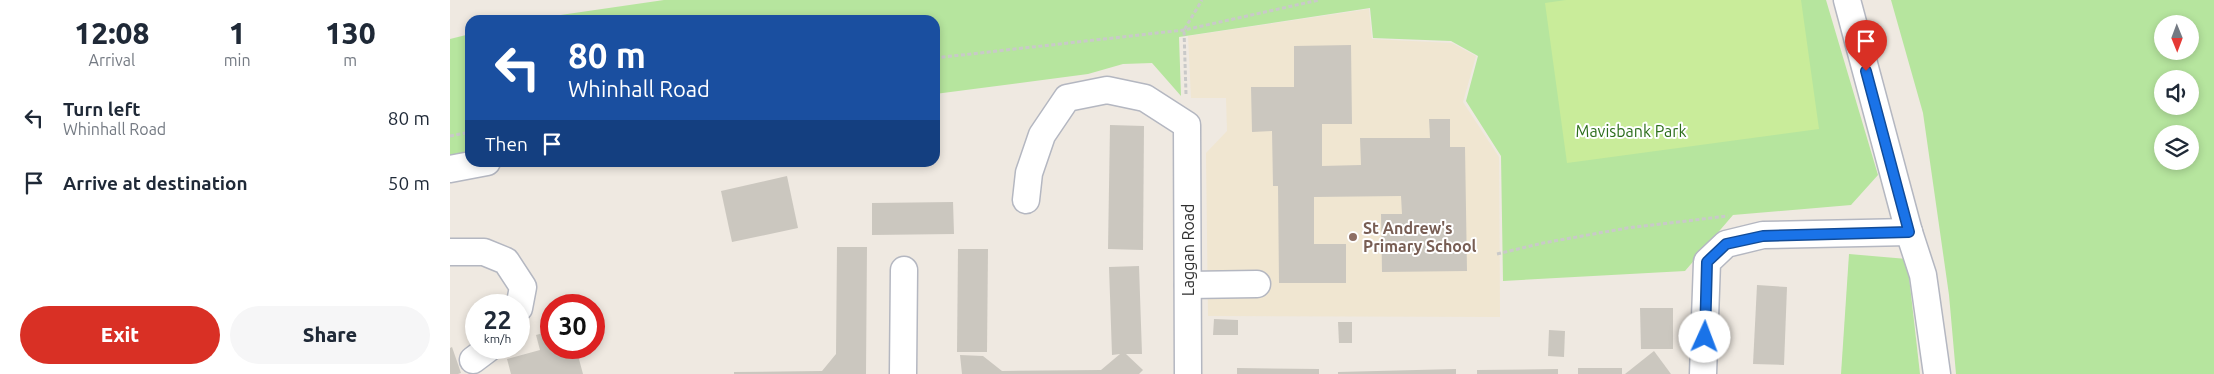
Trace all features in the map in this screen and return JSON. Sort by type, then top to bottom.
[{"type":"street","points":[[1848,0],[1909,232],[1923,275],[1937,374]]},
{"type":"street","points":[[1026,200],[1029,173],[1042,135],[1067,98],[1107,90],[1145,98],[1187,125]]},
{"type":"street","name":"Laggan Road","points":[[1187,125],[1188,374]]},
{"type":"street","points":[[450,169],[465,166]]},
{"type":"street","points":[[1703,374],[1707,262],[1726,244],[1763,236],[1909,232]]},
{"type":"street","points":[[450,252],[484,252],[506,261],[523,287],[522,294]]},
{"type":"street","points":[[903,374],[904,270]]},
{"type":"street","points":[[1188,285],[1257,284]]},
{"type":"path","points":[[1187,125],[1184,30],[1202,0]]},
{"type":"path","points":[[940,57],[1184,30],[1319,0]]},
{"type":"path","points":[[450,136],[465,133]]},
{"type":"path","points":[[1497,254],[1543,243],[1627,228],[1730,216]]},
{"type":"shaded area","name":"St Andrew's Primary School","points":[[1369,9],[1372,39],[1452,43],[1476,56],[1463,102],[1499,157],[1500,317],[1208,316],[1206,153],[1227,131],[1226,98],[1191,98],[1188,36]]},
{"type":"green space","name":"Mavisbank Park","points":[[664,0],[1826,0],[1878,175],[1851,205],[1733,215],[1685,271],[1503,281],[1501,156],[1466,101],[1478,56],[1451,41],[1373,38],[1370,8],[1179,37],[1181,96],[1152,63],[1123,64],[1088,74],[940,93],[940,15],[560,15]]},
{"type":"green space","points":[[1566,0],[1801,0],[1819,129],[1567,163],[1545,3]]},
{"type":"green space","points":[[1891,0],[2214,0],[2214,374],[1956,374],[1949,295],[1923,113]]},
{"type":"green space","points":[[465,35],[465,163],[450,167],[450,39]]},
{"type":"green space","points":[[1849,254],[1907,259],[1920,374],[1841,374]]},
{"type":"building","points":[[1351,45],[1352,124],[1322,124],[1322,166],[1361,165],[1360,138],[1430,138],[1429,119],[1450,119],[1450,147],[1465,147],[1467,271],[1382,272],[1381,214],[1402,214],[1401,196],[1314,197],[1314,244],[1346,244],[1346,283],[1279,283],[1278,186],[1273,186],[1272,131],[1252,132],[1251,87],[1294,87],[1294,46]]},
{"type":"building","points":[[1110,125],[1144,126],[1143,250],[1108,249]]},
{"type":"building","points":[[787,176],[798,228],[732,242],[721,191]]},
{"type":"building","points":[[953,202],[954,234],[872,235],[872,203]]},
{"type":"building","points":[[837,247],[867,247],[866,374],[734,374],[734,372],[822,371],[836,354]]},
{"type":"building","points":[[958,249],[988,249],[987,352],[957,352]]},
{"type":"building","points":[[1139,266],[1142,354],[1126,354],[1143,370],[1139,374],[962,374],[960,355],[983,356],[1002,371],[1101,370],[1120,354],[1112,355],[1109,267]]},
{"type":"building","points":[[1757,285],[1787,287],[1784,365],[1753,364]]},
{"type":"building","points":[[1640,308],[1673,308],[1673,349],[1641,349]]},
{"type":"building","points":[[1214,319],[1238,320],[1238,335],[1213,335]]},
{"type":"building","points":[[1338,322],[1352,322],[1352,343],[1339,343]]},
{"type":"building","points":[[1549,330],[1565,331],[1564,357],[1548,356]]},
{"type":"building","points":[[540,334],[540,350],[536,335]]},
{"type":"building","points":[[452,347],[461,373],[458,374],[450,374],[450,348]]},
{"type":"building","points":[[540,350],[540,359],[579,359],[583,374],[511,374],[507,359],[530,359],[530,353]]},
{"type":"building","points":[[1654,351],[1671,374],[1625,374]]},
{"type":"building","points":[[1237,368],[1319,369],[1319,374],[1237,374]]},
{"type":"building","points":[[1578,368],[1622,368],[1622,374],[1578,374]]},
{"type":"building","points":[[1456,369],[1456,374],[1338,374],[1338,372]]},
{"type":"building","points":[[1558,369],[1558,374],[1477,374],[1477,370]]},
{"type":"place","name":"St Andrew's Primary School","points":[[1353,237]]},
{"type":"route","points":[[1705,337],[1707,262],[1726,244],[1763,236],[1909,232],[1866,71]]}]
